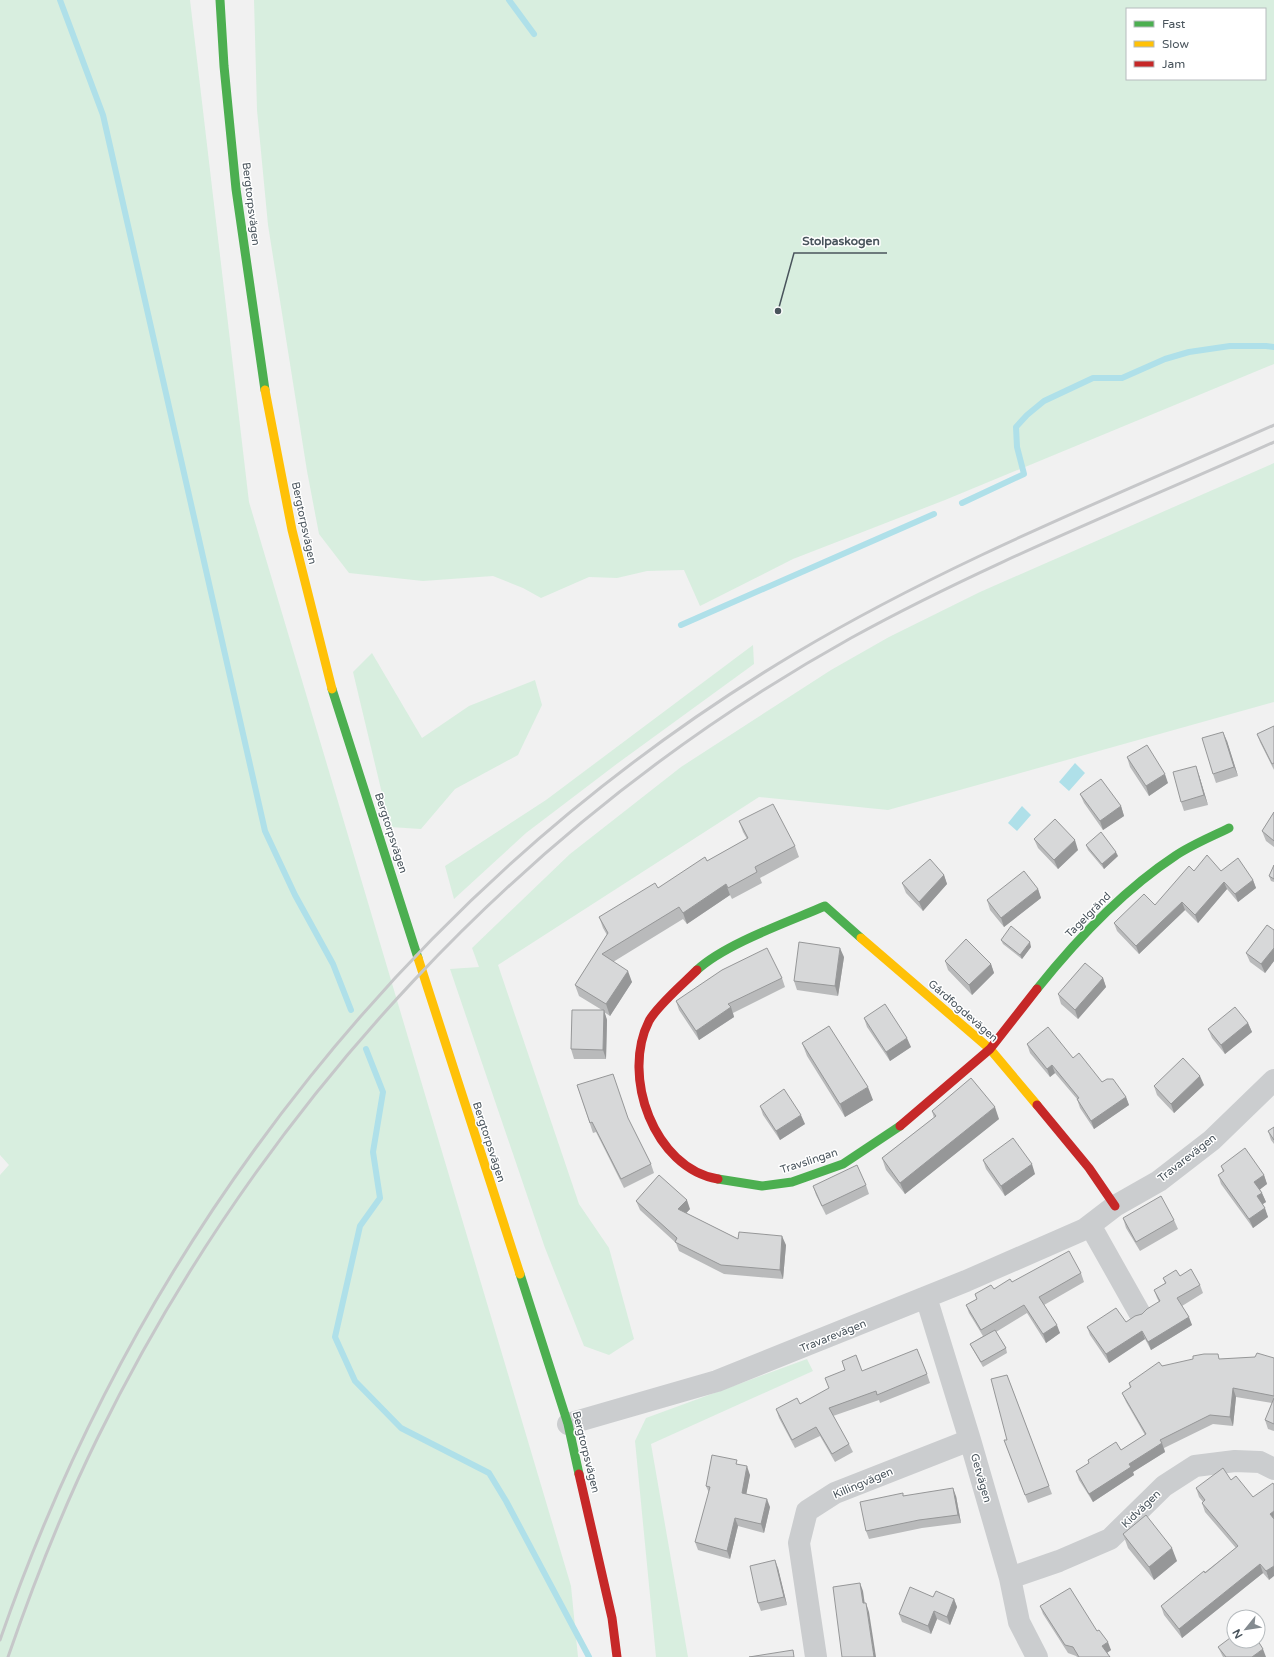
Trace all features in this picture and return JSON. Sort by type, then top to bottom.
[{"type":"main road","name":"Bergtorpsvägen","points":[[220,0],[224,66],[236,189],[267,405],[292,530],[339,711],[568,1424],[612,1618],[617,1657]]},
{"type":"main road","name":"Tagelgränd","points":[[990,1049],[1066,953],[1138,882],[1176,855],[1230,828]]},
{"type":"main road","name":"Travslingan","points":[[825,906],[735,946],[705,963],[671,995],[649,1021],[638,1058],[643,1102],[659,1137],[685,1166],[715,1178],[762,1186],[792,1182],[843,1164],[908,1121],[990,1049]]},
{"type":"main road","name":"Gårdfogdevägen","points":[[825,906],[890,964],[990,1049],[1089,1168],[1114,1206]]},
{"type":"street","name":"Travarevägen","points":[[568,1424],[717,1382],[812,1345],[966,1281],[1085,1229],[1114,1206],[1159,1181],[1212,1140],[1274,1080]]},
{"type":"street","points":[[1090,1225],[1139,1312]]},
{"type":"street","name":"Getvägen","points":[[926,1297],[970,1440],[1010,1578],[1019,1622],[1037,1657]]},
{"type":"street","name":"Killingvägen","points":[[816,1657],[799,1543],[807,1511],[835,1493],[970,1440]]},
{"type":"street","name":"Kidvägen","points":[[1010,1578],[1059,1561],[1110,1539],[1164,1486],[1195,1466],[1235,1461],[1260,1462],[1274,1469]]},
{"type":"green space","points":[[0,0],[190,0],[249,502],[571,1586],[578,1657],[0,1657],[0,1175],[9,1165],[0,1155]]},
{"type":"green space","points":[[254,0],[1274,0],[1274,364],[945,500],[793,559],[700,606],[684,570],[647,571],[617,578],[589,577],[541,598],[523,588],[493,576],[423,581],[349,573],[319,534],[307,471],[268,225],[257,110]]},
{"type":"green space","points":[[1274,463],[1274,702],[888,810],[759,797],[498,965],[579,1204],[609,1248],[634,1339],[609,1355],[584,1346],[545,1248],[450,969],[479,967],[472,948],[570,854],[681,767],[831,670],[889,637],[980,592]]},
{"type":"green space","points":[[753,645],[754,664],[618,763],[526,833],[454,899],[445,866],[546,800]]},
{"type":"green space","points":[[372,653],[422,738],[469,706],[535,680],[542,705],[518,755],[455,789],[421,829],[390,827],[353,672]]},
{"type":"green space","points":[[807,1359],[813,1371],[651,1444],[688,1657],[656,1657],[635,1441],[646,1418]]},
{"type":"water","points":[[1075,763],[1085,773],[1069,791],[1059,782]]},
{"type":"water","points":[[1022,806],[1031,815],[1017,831],[1008,823]]},
{"type":"building","points":[[1274,726],[1274,763],[1272,764],[1257,734]]},
{"type":"building","points":[[1223,732],[1234,767],[1213,774],[1202,738]]},
{"type":"building","points":[[1147,745],[1165,774],[1146,786],[1127,757]]},
{"type":"building","points":[[1196,766],[1204,795],[1181,802],[1173,772]]},
{"type":"building","points":[[1101,779],[1121,806],[1100,821],[1080,794]]},
{"type":"building","points":[[773,804],[795,846],[755,867],[757,872],[728,888],[726,884],[683,913],[679,907],[602,954],[628,971],[606,1004],[575,985],[608,933],[599,917],[655,883],[658,888],[705,857],[707,861],[748,838],[739,821]]},
{"type":"building","points":[[1274,812],[1274,841],[1262,831]]},
{"type":"building","points":[[1055,819],[1075,840],[1054,860],[1034,839]]},
{"type":"building","points":[[1101,832],[1116,852],[1102,864],[1086,845]]},
{"type":"building","points":[[1207,855],[1221,871],[1238,858],[1253,880],[1235,894],[1224,882],[1195,915],[1182,902],[1136,946],[1114,923],[1144,894],[1155,905],[1189,866],[1194,871]]},
{"type":"building","points":[[930,859],[944,875],[919,902],[902,883]]},
{"type":"building","points":[[1274,865],[1274,879],[1269,876]]},
{"type":"building","points":[[1024,871],[1038,889],[1001,918],[987,900]]},
{"type":"building","points":[[1267,925],[1274,930],[1274,948],[1261,964],[1246,953]]},
{"type":"building","points":[[1011,926],[1030,942],[1020,955],[1001,940]]},
{"type":"building","points":[[966,939],[991,964],[969,985],[945,961]]},
{"type":"building","points":[[799,942],[840,948],[835,986],[794,981]]},
{"type":"building","points":[[767,948],[782,978],[728,1004],[731,1007],[696,1031],[676,1001],[722,970]]},
{"type":"building","points":[[1085,963],[1103,978],[1075,1010],[1058,994]]},
{"type":"building","points":[[885,1004],[907,1038],[886,1052],[864,1018]]},
{"type":"building","points":[[1235,1007],[1248,1023],[1221,1045],[1208,1029]]},
{"type":"building","points":[[572,1010],[604,1010],[603,1050],[571,1049]]},
{"type":"building","points":[[829,1026],[868,1087],[840,1104],[802,1043]]},
{"type":"building","points":[[1048,1027],[1073,1058],[1079,1053],[1102,1082],[1107,1079],[1113,1079],[1126,1097],[1091,1121],[1077,1099],[1079,1098],[1052,1065],[1047,1069],[1027,1044]]},
{"type":"building","points":[[1183,1058],[1200,1076],[1171,1104],[1154,1086]]},
{"type":"building","points":[[613,1074],[628,1118],[651,1164],[621,1179],[592,1122],[590,1123],[577,1085]]},
{"type":"building","points":[[971,1078],[995,1107],[900,1183],[882,1158],[936,1116],[932,1111]]},
{"type":"building","points":[[784,1089],[801,1115],[776,1131],[760,1106]]},
{"type":"building","points":[[1274,1127],[1274,1140],[1268,1131]]},
{"type":"building","points":[[1013,1138],[1032,1164],[1001,1186],[983,1160]]},
{"type":"building","points":[[1245,1148],[1264,1175],[1254,1182],[1262,1193],[1257,1196],[1265,1208],[1249,1219],[1218,1175],[1224,1171],[1221,1166]]},
{"type":"building","points":[[857,1165],[866,1185],[822,1206],[813,1186]]},
{"type":"building","points":[[659,1175],[687,1200],[678,1209],[738,1239],[739,1232],[782,1236],[780,1270],[721,1265],[675,1242],[677,1238],[636,1201]]},
{"type":"building","points":[[1161,1196],[1174,1220],[1136,1242],[1123,1218]]},
{"type":"building","points":[[1069,1251],[1081,1273],[1039,1297],[1057,1325],[1043,1334],[1024,1305],[981,1330],[966,1305],[977,1299],[975,1294],[991,1285],[994,1289],[1010,1279],[1012,1282]]},
{"type":"building","points":[[1191,1269],[1200,1285],[1177,1298],[1189,1317],[1148,1342],[1142,1331],[1106,1354],[1087,1327],[1116,1308],[1126,1322],[1135,1316],[1142,1314],[1160,1301],[1154,1290],[1166,1283],[1163,1278],[1176,1270],[1180,1276]]},
{"type":"building","points":[[995,1330],[1006,1348],[981,1362],[970,1344]]},
{"type":"building","points":[[917,1349],[927,1374],[877,1395],[876,1391],[829,1408],[849,1444],[832,1454],[816,1427],[792,1440],[776,1409],[797,1398],[800,1404],[829,1388],[825,1378],[845,1370],[842,1361],[856,1355],[862,1371]]},
{"type":"building","points":[[1257,1353],[1274,1358],[1274,1396],[1233,1388],[1230,1417],[1210,1415],[1160,1440],[1162,1443],[1129,1464],[1131,1467],[1089,1494],[1076,1471],[1089,1463],[1088,1460],[1116,1442],[1121,1450],[1146,1434],[1122,1393],[1131,1387],[1129,1383],[1159,1362],[1162,1366],[1193,1359],[1193,1356],[1204,1354],[1218,1354],[1219,1359],[1255,1357]]},
{"type":"building","points":[[1007,1375],[1049,1486],[1025,1495],[1004,1440],[1007,1440],[991,1379]]},
{"type":"building","points":[[1274,1398],[1274,1424],[1265,1420]]},
{"type":"building","points":[[712,1455],[737,1460],[736,1464],[747,1466],[742,1493],[767,1499],[761,1524],[735,1518],[727,1551],[695,1542],[710,1487],[706,1486]]},
{"type":"building","points":[[1223,1468],[1231,1480],[1236,1476],[1253,1497],[1273,1483],[1274,1511],[1270,1514],[1274,1519],[1274,1566],[1266,1571],[1260,1564],[1179,1629],[1161,1606],[1238,1546],[1202,1503],[1205,1500],[1196,1488]]},
{"type":"building","points":[[953,1488],[958,1515],[919,1520],[866,1531],[860,1502],[903,1493],[903,1496]]},
{"type":"building","points":[[1146,1515],[1172,1548],[1149,1567],[1123,1534]]},
{"type":"building","points":[[775,1560],[784,1597],[758,1603],[750,1566]]},
{"type":"building","points":[[860,1583],[863,1603],[866,1603],[874,1657],[842,1657],[833,1587]]},
{"type":"building","points":[[910,1587],[933,1597],[936,1591],[954,1599],[947,1617],[934,1611],[928,1626],[899,1614]]},
{"type":"building","points":[[1070,1588],[1097,1631],[1099,1630],[1108,1642],[1102,1646],[1110,1657],[1079,1657],[1073,1647],[1065,1645],[1040,1606]]},
{"type":"building","points":[[1226,1641],[1226,1649],[1263,1649],[1252,1657],[1226,1657],[1218,1647]]},
{"type":"building","points":[[793,1650],[794,1657],[749,1657]]},
{"type":"waterway","points":[[60,0],[103,115],[265,831],[295,895],[333,964],[351,1010]]},
{"type":"waterway","points":[[509,0],[534,34]]},
{"type":"waterway","points":[[962,503],[1024,474],[1017,447],[1016,427],[1027,415],[1044,401],[1093,378],[1122,378],[1165,359],[1189,352],[1230,346],[1274,347]]},
{"type":"waterway","points":[[681,625],[934,514]]},
{"type":"waterway","points":[[366,1049],[383,1092],[373,1152],[380,1198],[360,1226],[335,1337],[355,1381],[401,1428],[489,1473],[506,1501],[589,1657]]},
{"type":"railway","points":[[0,1640],[60,1489],[132,1344],[215,1206],[310,1077],[416,956],[532,845],[658,744],[794,654],[852,621],[910,590],[1030,532],[1274,425]]},
{"type":"railway","points":[[8,1657],[50,1546],[98,1437],[164,1314],[239,1197],[323,1085],[414,980],[513,882],[619,792],[732,711],[851,638],[902,611],[1007,560],[1274,442]]},
{"type":"traffic: fast","points":[[220,0],[224,66],[236,189],[265,390]]},
{"type":"traffic: fast","points":[[332,689],[418,958]]},
{"type":"traffic: fast","points":[[1037,989],[1084,934],[1119,900],[1155,870],[1181,852],[1229,828]]},
{"type":"traffic: fast","points":[[697,970],[709,960],[724,951],[758,934],[825,906],[861,938]]},
{"type":"traffic: fast","points":[[718,1179],[762,1186],[792,1182],[843,1164],[900,1126]]},
{"type":"traffic: fast","points":[[520,1274],[568,1424],[579,1474]]},
{"type":"traffic: slow","points":[[265,390],[292,530],[332,689]]},
{"type":"traffic: slow","points":[[861,938],[990,1049],[1037,1105]]},
{"type":"traffic: slow","points":[[418,958],[520,1274]]},
{"type":"traffic: jam","points":[[697,970],[664,1002],[649,1021],[641,1043],[639,1067],[642,1092],[649,1116],[661,1139],[676,1157],[696,1171],[718,1179]]},
{"type":"traffic: jam","points":[[900,1126],[990,1049],[1037,989]]},
{"type":"traffic: jam","points":[[1037,1105],[1089,1168],[1115,1206]]},
{"type":"traffic: jam","points":[[579,1474],[612,1618],[617,1657]]},
{"type":"place","name":"Stolpaskogen","points":[[778,311]]}]
